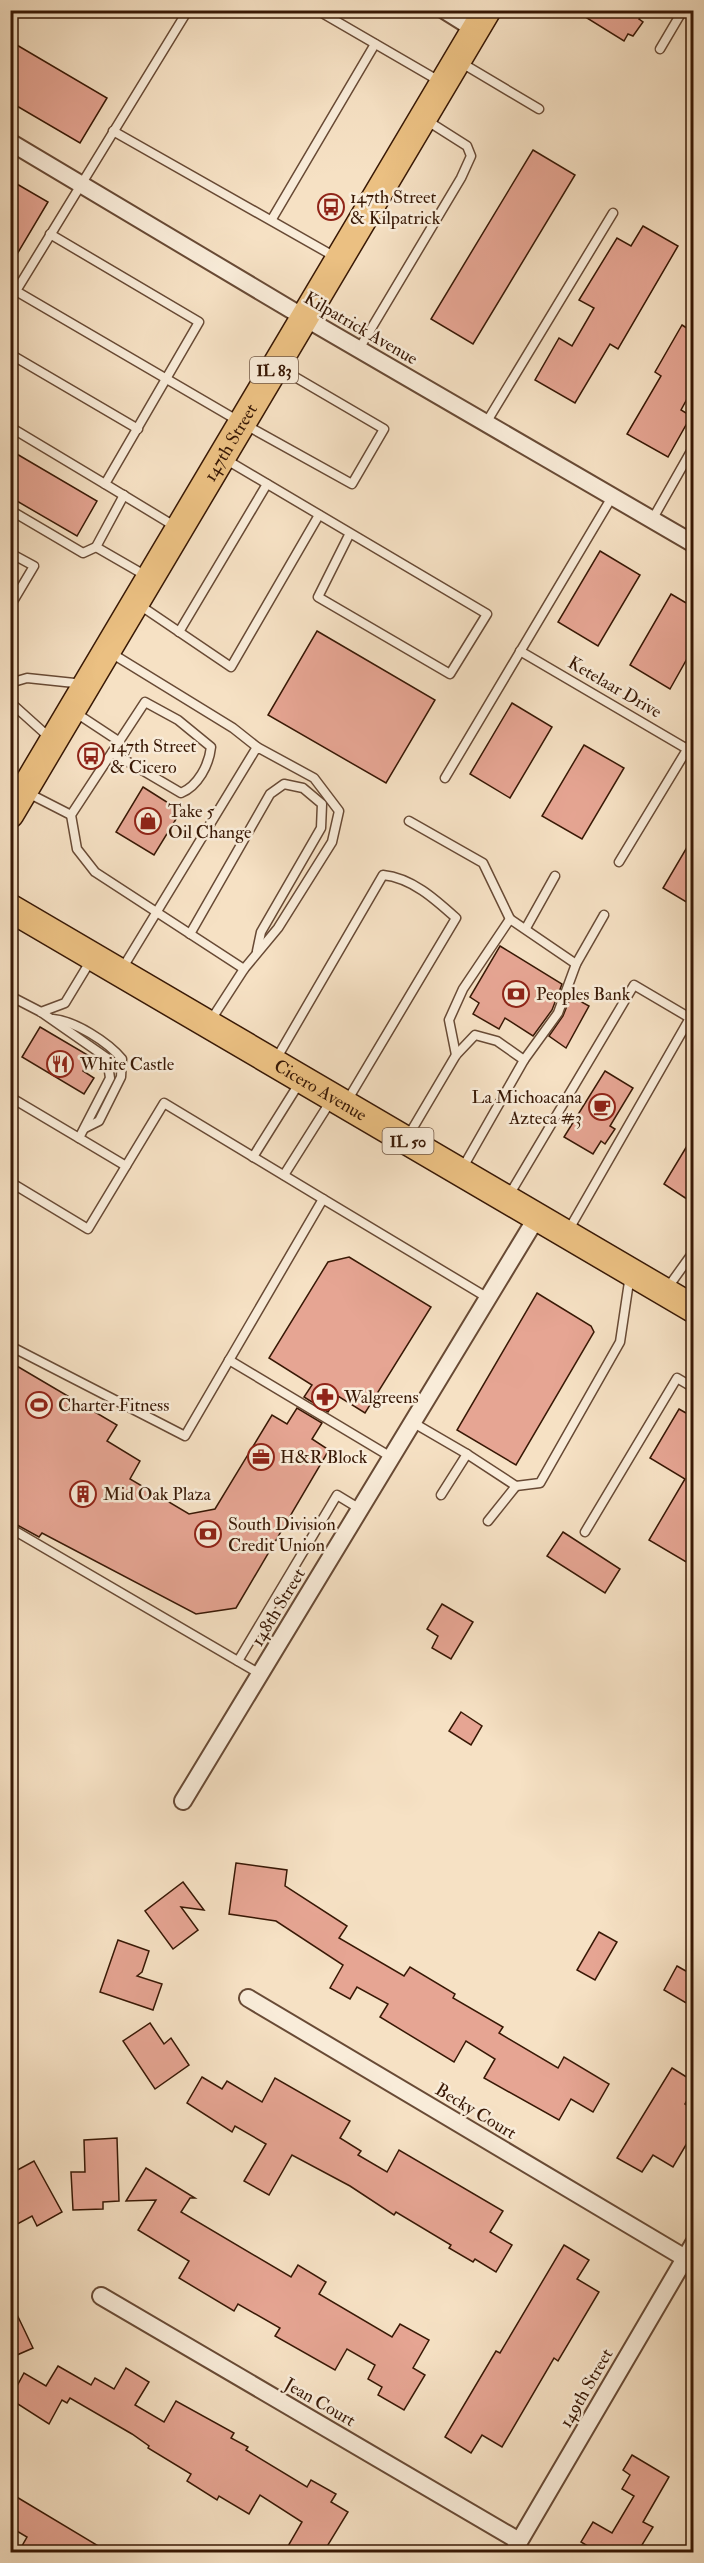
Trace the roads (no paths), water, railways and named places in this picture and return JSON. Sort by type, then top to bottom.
[{"type":"main road","name":"147th Street","points":[[17,802],[482,20]]},
{"type":"main road","name":"Cicero Avenue","points":[[10,908],[693,1309]]},
{"type":"street","points":[[444,10],[482,20]]},
{"type":"street","name":"Kilpatrick Avenue","points":[[10,142],[359,350],[693,544]]},
{"type":"street","name":"148th Street","points":[[183,1801],[537,1217]]},
{"type":"street","name":"Becky Court","points":[[248,1998],[689,2251]]},
{"type":"street","name":"149th Street","points":[[516,2547],[689,2251]]},
{"type":"street","name":"Jean Court","points":[[101,2296],[516,2547]]},
{"type":"lane","points":[[10,301],[80,183],[188,10]]},
{"type":"lane","points":[[317,10],[444,84]]},
{"type":"lane","points":[[660,49],[683,10]]},
{"type":"lane","points":[[272,219],[375,44]]},
{"type":"lane","points":[[458,61],[539,109]]},
{"type":"lane","points":[[359,350],[461,178],[471,156],[467,146],[423,118]]},
{"type":"lane","points":[[113,131],[272,219],[340,260]]},
{"type":"lane","points":[[486,423],[613,213]]},
{"type":"lane","points":[[50,234],[200,321],[105,484]]},
{"type":"lane","points":[[16,291],[242,423],[352,484],[384,429],[276,366]]},
{"type":"lane","points":[[10,354],[138,429]]},
{"type":"lane","points":[[10,427],[179,529]]},
{"type":"lane","points":[[652,520],[693,446]]},
{"type":"lane","points":[[222,458],[267,484],[319,515],[350,533],[487,614],[450,674],[318,597],[350,533]]},
{"type":"lane","points":[[179,632],[267,484]]},
{"type":"lane","points":[[10,510],[83,553],[96,547],[124,495]]},
{"type":"lane","points":[[445,778],[612,496]]},
{"type":"lane","points":[[135,602],[231,668],[319,515]]},
{"type":"lane","points":[[96,547],[150,578]]},
{"type":"lane","points":[[10,553],[34,566],[12,603],[10,602]]},
{"type":"lane","points":[[107,651],[233,728],[256,747],[314,778],[339,811],[332,842],[278,928],[244,969],[209,1024]]},
{"type":"lane","name":"Ketelaar Drive","points":[[520,651],[690,751]]},
{"type":"lane","points":[[10,683],[27,678],[87,684]]},
{"type":"lane","points":[[10,702],[53,741]]},
{"type":"lane","points":[[113,753],[181,793],[190,789],[202,772],[209,759],[211,747],[178,720],[145,702],[71,815],[77,849],[95,872],[244,969]]},
{"type":"lane","points":[[72,710],[120,742]]},
{"type":"lane","points":[[619,862],[690,751],[693,738]]},
{"type":"lane","points":[[120,972],[256,747]]},
{"type":"lane","points":[[190,934],[270,794],[284,784],[303,788],[322,804],[321,828],[261,932],[256,954]]},
{"type":"lane","points":[[17,802],[71,815]]},
{"type":"lane","points":[[409,821],[483,863],[510,919],[576,964]]},
{"type":"lane","points":[[274,1063],[383,875],[399,877],[436,900],[456,918],[339,1101],[284,1175]]},
{"type":"lane","points":[[526,928],[555,876]]},
{"type":"lane","points":[[460,1172],[524,1060],[558,1013],[576,964],[604,915]]},
{"type":"lane","points":[[456,1055],[449,1020],[463,989],[510,919]]},
{"type":"lane","points":[[41,1012],[64,1002],[93,957]]},
{"type":"lane","points":[[507,1199],[634,985],[690,1018],[566,1234]]},
{"type":"lane","points":[[10,996],[41,1012],[107,1058],[110,1078],[79,1138]]},
{"type":"lane","points":[[51,1019],[63,1020],[111,1046],[122,1059],[121,1077],[99,1121],[85,1128]]},
{"type":"lane","points":[[406,1140],[456,1055],[475,1035],[497,1041],[524,1060]]},
{"type":"lane","points":[[253,1156],[302,1079]]},
{"type":"lane","points":[[10,1097],[126,1166]]},
{"type":"lane","points":[[10,1182],[88,1229],[164,1103],[488,1298]]},
{"type":"lane","points":[[10,1346],[185,1436],[323,1199]]},
{"type":"lane","points":[[665,1292],[693,1251]]},
{"type":"lane","points":[[412,1422],[516,1486],[540,1483],[620,1342],[630,1272]]},
{"type":"lane","points":[[229,1360],[391,1457]]},
{"type":"lane","points":[[585,1532],[677,1378],[693,1388]]},
{"type":"lane","points":[[441,1495],[467,1454]]},
{"type":"lane","points":[[488,1521],[516,1486]]},
{"type":"lane","points":[[237,1661],[337,1495],[360,1509]]},
{"type":"lane","points":[[10,1528],[260,1674]]},
{"type":"place","name":"147th Street & Kilpatrick","points":[[331,207]]},
{"type":"place","name":"147th Street & Cicero","points":[[91,756]]},
{"type":"place","name":"Take 5 Oil Change","points":[[148,821]]},
{"type":"place","name":"Peoples Bank","points":[[516,994]]},
{"type":"place","name":"White Castle","points":[[60,1064]]},
{"type":"place","name":"La Michoacana Azteca #3","points":[[602,1107]]},
{"type":"place","name":"Walgreens","points":[[325,1397]]},
{"type":"place","name":"Charter Fitness","points":[[39,1405]]},
{"type":"place","name":"H&R Block","points":[[261,1457]]},
{"type":"place","name":"Mid Oak Plaza","points":[[83,1494]]},
{"type":"place","name":"South Division Credit Union","points":[[208,1534]]}]
